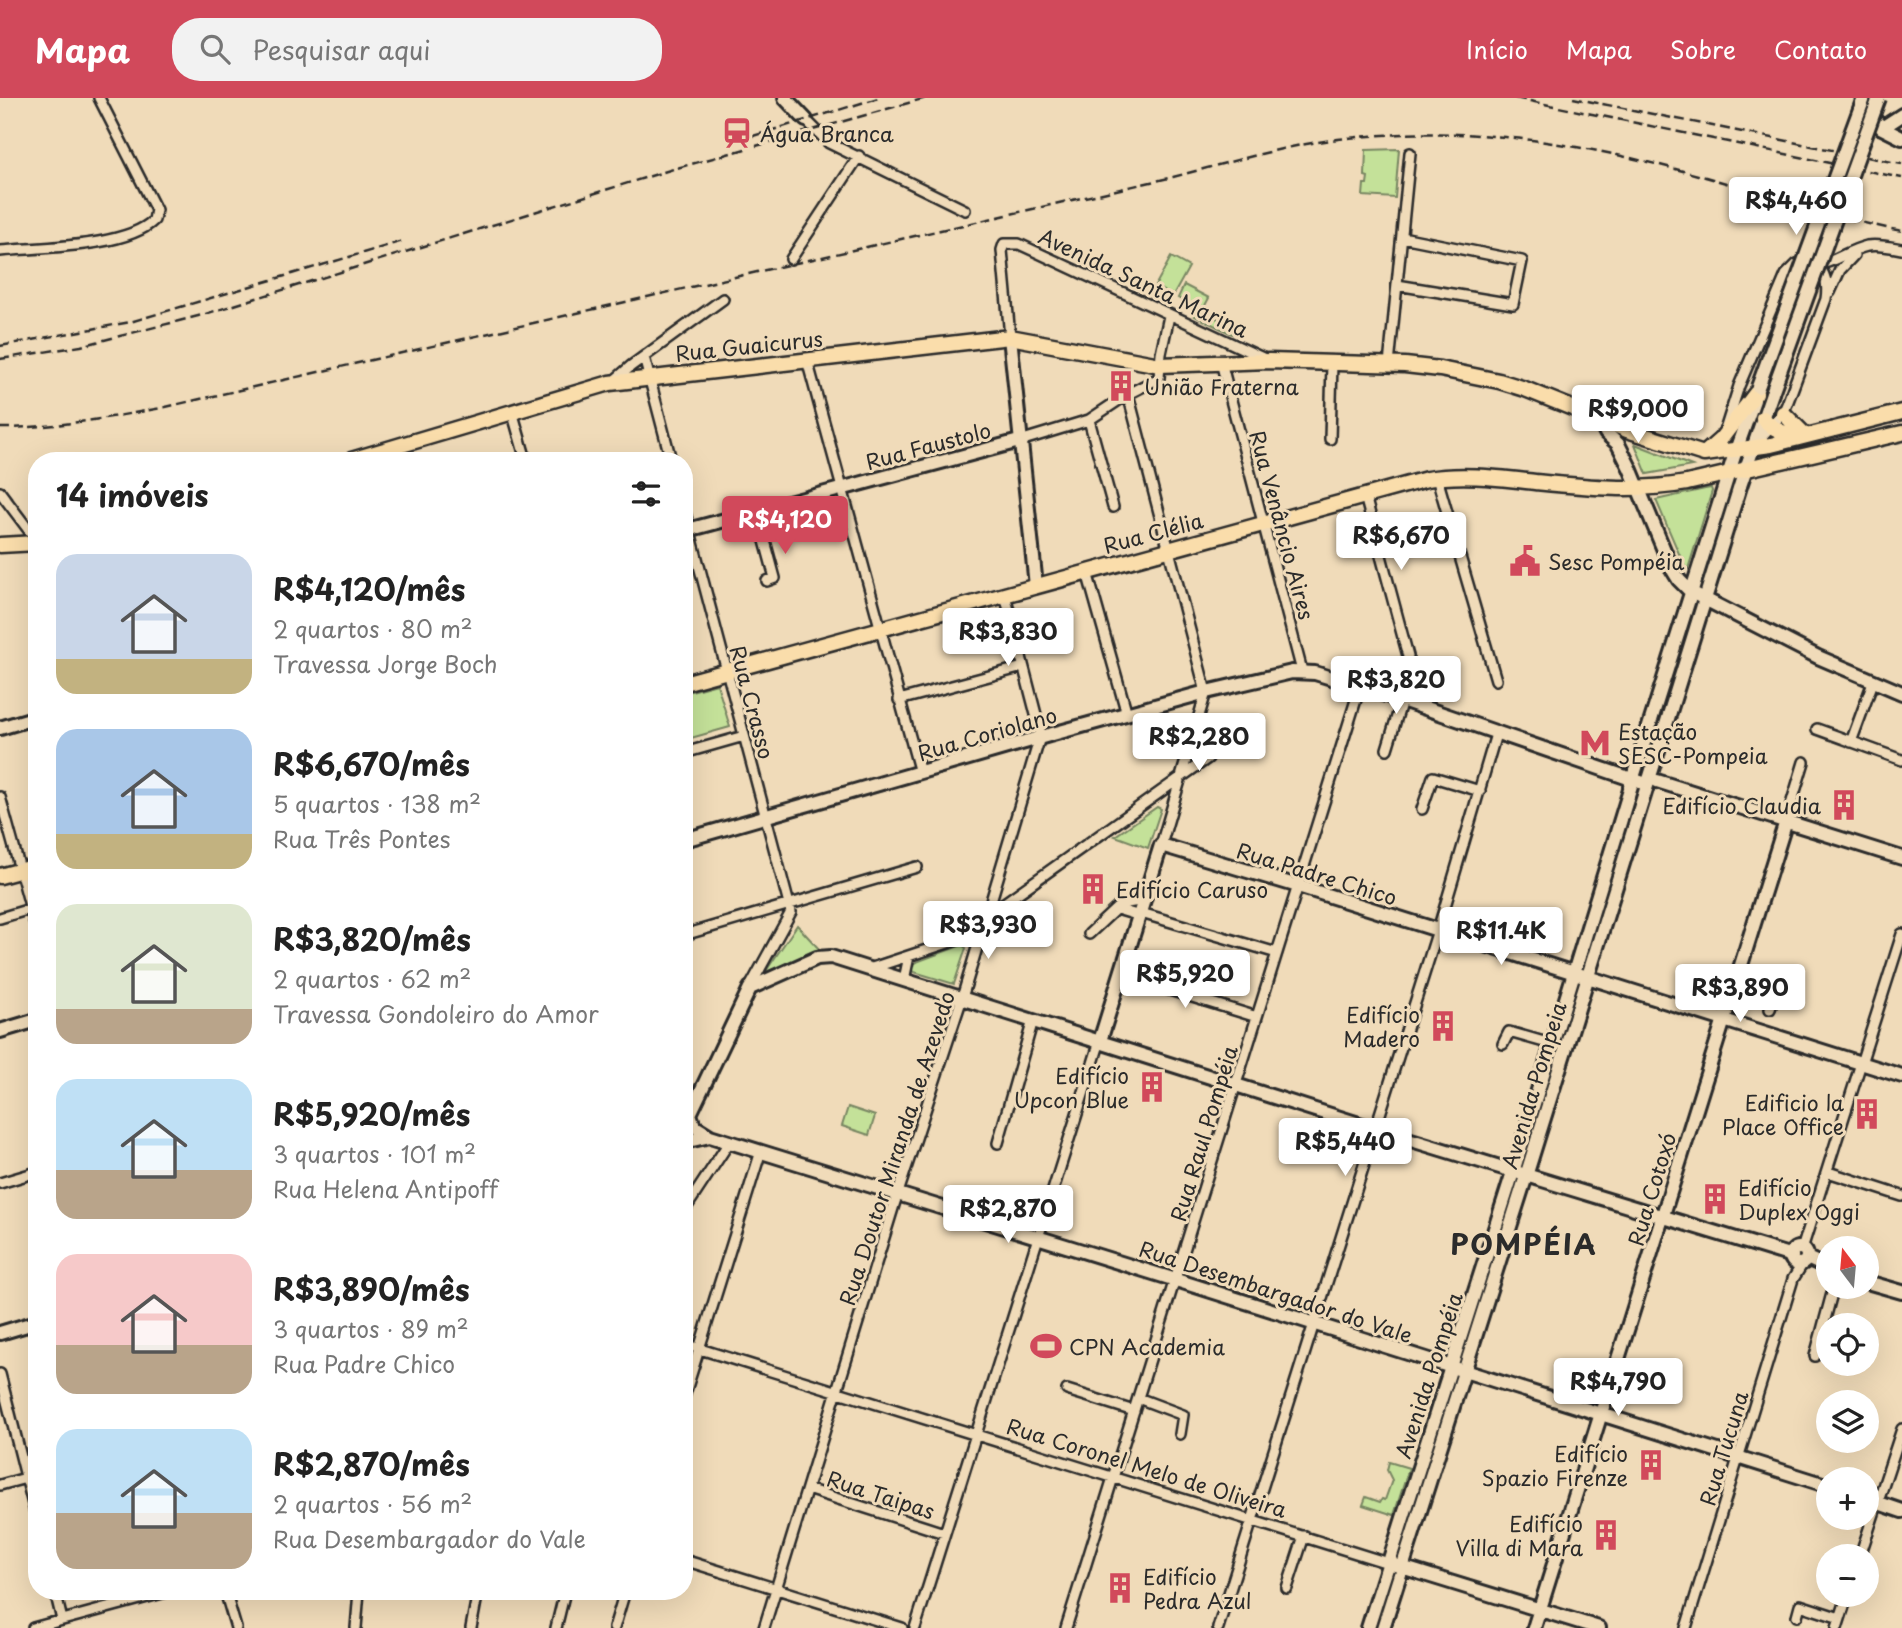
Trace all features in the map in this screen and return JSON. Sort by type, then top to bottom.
[{"type":"main road","name":"Rua Guaicurus","points":[[377,452],[610,383],[1010,337],[1160,365],[1269,362],[1440,369],[1499,381],[1557,400],[1599,419],[1704,454]]},
{"type":"main road","points":[[1704,454],[1713,449],[1757,390]]},
{"type":"main road","points":[[1704,454],[1752,449],[1902,412]]},
{"type":"main road","points":[[1783,413],[1806,436]]},
{"type":"main road","points":[[1767,422],[1792,435],[1806,436]]},
{"type":"main road","name":"Rua Clélia","points":[[693,681],[1437,478],[1484,477],[1640,489],[1687,483],[1902,433]]},
{"type":"main road","points":[[0,545],[28,543]]},
{"type":"main road","points":[[0,876],[28,868]]},
{"type":"street","points":[[0,251],[113,240],[132,234],[154,220],[156,209],[99,98]]},
{"type":"street","points":[[785,98],[829,143],[965,210]]},
{"type":"street","points":[[1858,98],[1882,128],[1902,138]]},
{"type":"street","points":[[1573,972],[1736,450],[1864,98]]},
{"type":"street","name":"Avenida Pompeia","points":[[1383,1628],[1457,1369],[1526,1176],[1586,976],[1652,783],[1704,600],[1745,469],[1752,449],[1767,422],[1772,393],[1879,98]]},
{"type":"street","points":[[1882,128],[1902,115]]},
{"type":"street","points":[[1390,365],[1409,153]]},
{"type":"street","points":[[791,260],[859,156]]},
{"type":"street","points":[[1397,285],[1513,304],[1522,259],[1402,237]]},
{"type":"street","name":"Avenida Santa Marina","points":[[1010,337],[1002,246],[1018,244],[1269,362]]},
{"type":"street","points":[[1723,435],[1739,386],[1791,267],[1802,262],[1818,265],[1830,263],[1863,247],[1902,248]]},
{"type":"street","points":[[1767,422],[1783,413],[1826,299],[1840,270],[1863,247]]},
{"type":"street","points":[[1818,265],[1828,281],[1826,299]]},
{"type":"street","points":[[610,383],[723,299]]},
{"type":"street","points":[[1160,365],[1169,316]]},
{"type":"street","points":[[1010,337],[1023,440],[1036,586]]},
{"type":"street","points":[[644,357],[669,452]]},
{"type":"street","points":[[807,360],[920,773]]},
{"type":"street","name":"Rua Venâncio Aires","points":[[1221,362],[1302,671]]},
{"type":"street","points":[[1330,439],[1332,363]]},
{"type":"street","name":"Rua Faustolo","points":[[693,529],[1089,420],[1128,394],[1159,378],[1160,365]]},
{"type":"street","points":[[915,1628],[1142,909],[1206,692],[1128,394]]},
{"type":"street","points":[[512,411],[524,452]]},
{"type":"street","points":[[1599,419],[1606,433],[1618,444],[1640,489],[1671,566],[1679,580],[1691,592],[1873,682],[1902,693]]},
{"type":"street","points":[[1089,420],[1114,507]]},
{"type":"street","points":[[1437,478],[1496,680]]},
{"type":"street","points":[[0,492],[28,530]]},
{"type":"street","points":[[1365,496],[1408,656]]},
{"type":"street","points":[[757,511],[775,578],[767,581]]},
{"type":"street","name":"Rua Crasso","points":[[693,552],[789,905]]},
{"type":"street","points":[[1087,572],[1126,714]]},
{"type":"street","name":"Rua Doutor Miranda de Azevedo","points":[[764,1628],[898,1193],[962,998],[1040,737],[1005,595]]},
{"type":"street","points":[[900,700],[1023,667]]},
{"type":"street","points":[[1302,671],[1402,700],[1544,754],[1786,821],[1902,858]]},
{"type":"street","name":"Rua Coriolano","points":[[693,838],[1040,737],[1206,692],[1282,673],[1302,671]]},
{"type":"street","points":[[1851,742],[1873,682]]},
{"type":"street","name":"Rua Raul Pompéia","points":[[1066,1628],[1360,687]]},
{"type":"street","points":[[1387,749],[1402,700]]},
{"type":"street","points":[[0,728],[28,720]]},
{"type":"street","points":[[1817,729],[1902,760]]},
{"type":"street","points":[[1217,1628],[1438,930],[1496,734]]},
{"type":"street","points":[[693,750],[744,736]]},
{"type":"street","points":[[986,916],[1208,758]]},
{"type":"street","name":"Rua Cotoxó","points":[[1534,1628],[1804,762]]},
{"type":"street","points":[[1422,809],[1433,777],[1480,792]]},
{"type":"street","points":[[1160,792],[1177,792]]},
{"type":"street","points":[[0,797],[28,902]]},
{"type":"street","name":"Rua Padre Chico","points":[[1161,845],[1902,1076]]},
{"type":"street","points":[[693,934],[917,867]]},
{"type":"street","points":[[993,893],[1015,895]]},
{"type":"street","points":[[1089,934],[1121,904],[1277,953]]},
{"type":"street","points":[[693,1108],[790,912],[789,905]]},
{"type":"street","points":[[1117,909],[1142,909]]},
{"type":"street","points":[[0,918],[28,910]]},
{"type":"street","points":[[869,969],[981,932]]},
{"type":"street","name":"Rua Tucuna","points":[[1686,1628],[1902,934]]},
{"type":"street","points":[[904,980],[909,956]]},
{"type":"street","points":[[750,988],[817,958],[831,957],[1513,1172],[1816,1264]]},
{"type":"street","name":"Avenida Pompéia","points":[[1368,1628],[1388,1563],[1457,1369],[1573,972]]},
{"type":"street","points":[[1121,975],[1257,1017]]},
{"type":"street","points":[[1735,982],[1775,995],[1770,1009]]},
{"type":"street","points":[[998,1143],[1033,1020]]},
{"type":"street","points":[[0,1031],[28,1023]]},
{"type":"street","points":[[1503,1044],[1510,1032],[1551,1044]]},
{"type":"street","points":[[693,1098],[698,1097]]},
{"type":"street","points":[[693,1123],[710,1136]]},
{"type":"street","points":[[693,1141],[710,1136]]},
{"type":"street","name":"Rua Desembargador do Vale","points":[[710,1136],[1816,1482]]},
{"type":"street","points":[[693,1197],[730,1141]]},
{"type":"street","points":[[693,1369],[761,1151]]},
{"type":"street","points":[[1828,1172],[1902,1196]]},
{"type":"street","points":[[0,1183],[28,1175]]},
{"type":"street","points":[[1880,1286],[1902,1292]]},
{"type":"street","points":[[1815,1356],[1830,1299]]},
{"type":"street","points":[[0,1333],[28,1325]]},
{"type":"street","name":"Rua Coronel Melo de Oliveira","points":[[693,1347],[1598,1628]]},
{"type":"street","points":[[0,1374],[28,1486]]},
{"type":"street","points":[[1067,1390],[1134,1411]]},
{"type":"street","points":[[1138,1398],[1183,1415],[1180,1434]]},
{"type":"street","points":[[1879,1486],[1902,1429]]},
{"type":"street","points":[[0,1485],[26,1478]]},
{"type":"street","name":"Rua Taipas","points":[[807,1489],[944,1533]]},
{"type":"street","points":[[1879,1503],[1902,1511]]},
{"type":"street","points":[[1287,1588],[1304,1536]]},
{"type":"street","points":[[693,1563],[902,1628]]},
{"type":"street","points":[[57,1600],[62,1620]]},
{"type":"street","points":[[33,1628],[136,1600]]},
{"type":"street","points":[[228,1600],[236,1628]]},
{"type":"street","points":[[356,1628],[358,1600]]},
{"type":"street","points":[[471,1628],[476,1600]]},
{"type":"street","points":[[556,1628],[563,1600]]},
{"type":"street","points":[[614,1628],[622,1600]]},
{"type":"street","points":[[1797,1616],[1800,1605],[1839,1623]]},
{"type":"green space","points":[[1399,149],[1395,198],[1363,196],[1368,177],[1365,176],[1366,150]]},
{"type":"green space","points":[[1171,257],[1189,267],[1173,296],[1155,286]]},
{"type":"green space","points":[[1184,285],[1209,298],[1202,311],[1236,328],[1232,334],[1193,315],[1196,308],[1178,298]]},
{"type":"green space","points":[[1635,444],[1692,466],[1647,474]]},
{"type":"green space","points":[[1711,488],[1712,491],[1686,570],[1656,500]]},
{"type":"green space","points":[[717,684],[730,727],[693,737],[693,691]]},
{"type":"green space","points":[[1157,807],[1161,809],[1148,848],[1115,836]]},
{"type":"green space","points":[[797,925],[819,949],[764,974]]},
{"type":"green space","points":[[962,945],[966,948],[954,984],[911,971],[911,964]]},
{"type":"green space","points":[[848,1107],[875,1116],[869,1135],[842,1126]]},
{"type":"green space","points":[[1389,1462],[1409,1468],[1394,1515],[1363,1505],[1366,1497],[1380,1502],[1385,1500],[1392,1480],[1387,1470]]},
{"type":"railway","points":[[753,136],[878,98]]},
{"type":"railway","points":[[756,146],[926,98]]},
{"type":"railway","points":[[1515,98],[1902,178]]},
{"type":"railway","points":[[1573,98],[1902,164]]},
{"type":"railway","points":[[0,428],[61,424],[161,408],[1173,177],[1282,149],[1348,138],[1434,133],[1476,135],[1517,138],[1600,151],[1902,231]]},
{"type":"railway","points":[[0,359],[81,346],[202,315],[749,148]]},
{"type":"railway","points":[[0,346],[130,322],[403,241]]},
{"type":"place","name":"Água Branca","points":[[737,133]]},
{"type":"place","name":"União Fraterna","points":[[1121,386]]},
{"type":"place","name":"Sesc Pompéia","points":[[1525,561]]},
{"type":"place","name":"Estação SESC-Pompeia","points":[[1595,743]]},
{"type":"place","name":"Edifício Claudia","points":[[1844,805]]},
{"type":"place","name":"Edifício Caruso","points":[[1093,889]]},
{"type":"place","name":"Edifício Madero","points":[[1443,1026]]},
{"type":"place","name":"Edifício Upcon Blue","points":[[1152,1087]]},
{"type":"place","name":"Edificio la Place Office","points":[[1867,1114]]},
{"type":"place","name":"Edifício Duplex Oggi","points":[[1715,1199]]},
{"type":"place","name":"CPN Academia","points":[[1046,1346]]},
{"type":"place","name":"Edifício Spazio Firenze","points":[[1651,1465]]},
{"type":"place","name":"Edifício Villa di Mara","points":[[1606,1535]]},
{"type":"place","name":"Edifício Pedra Azul","points":[[1120,1588]]},
{"type":"district","name":"POMPÉIA","points":[[1524,1243]]}]
